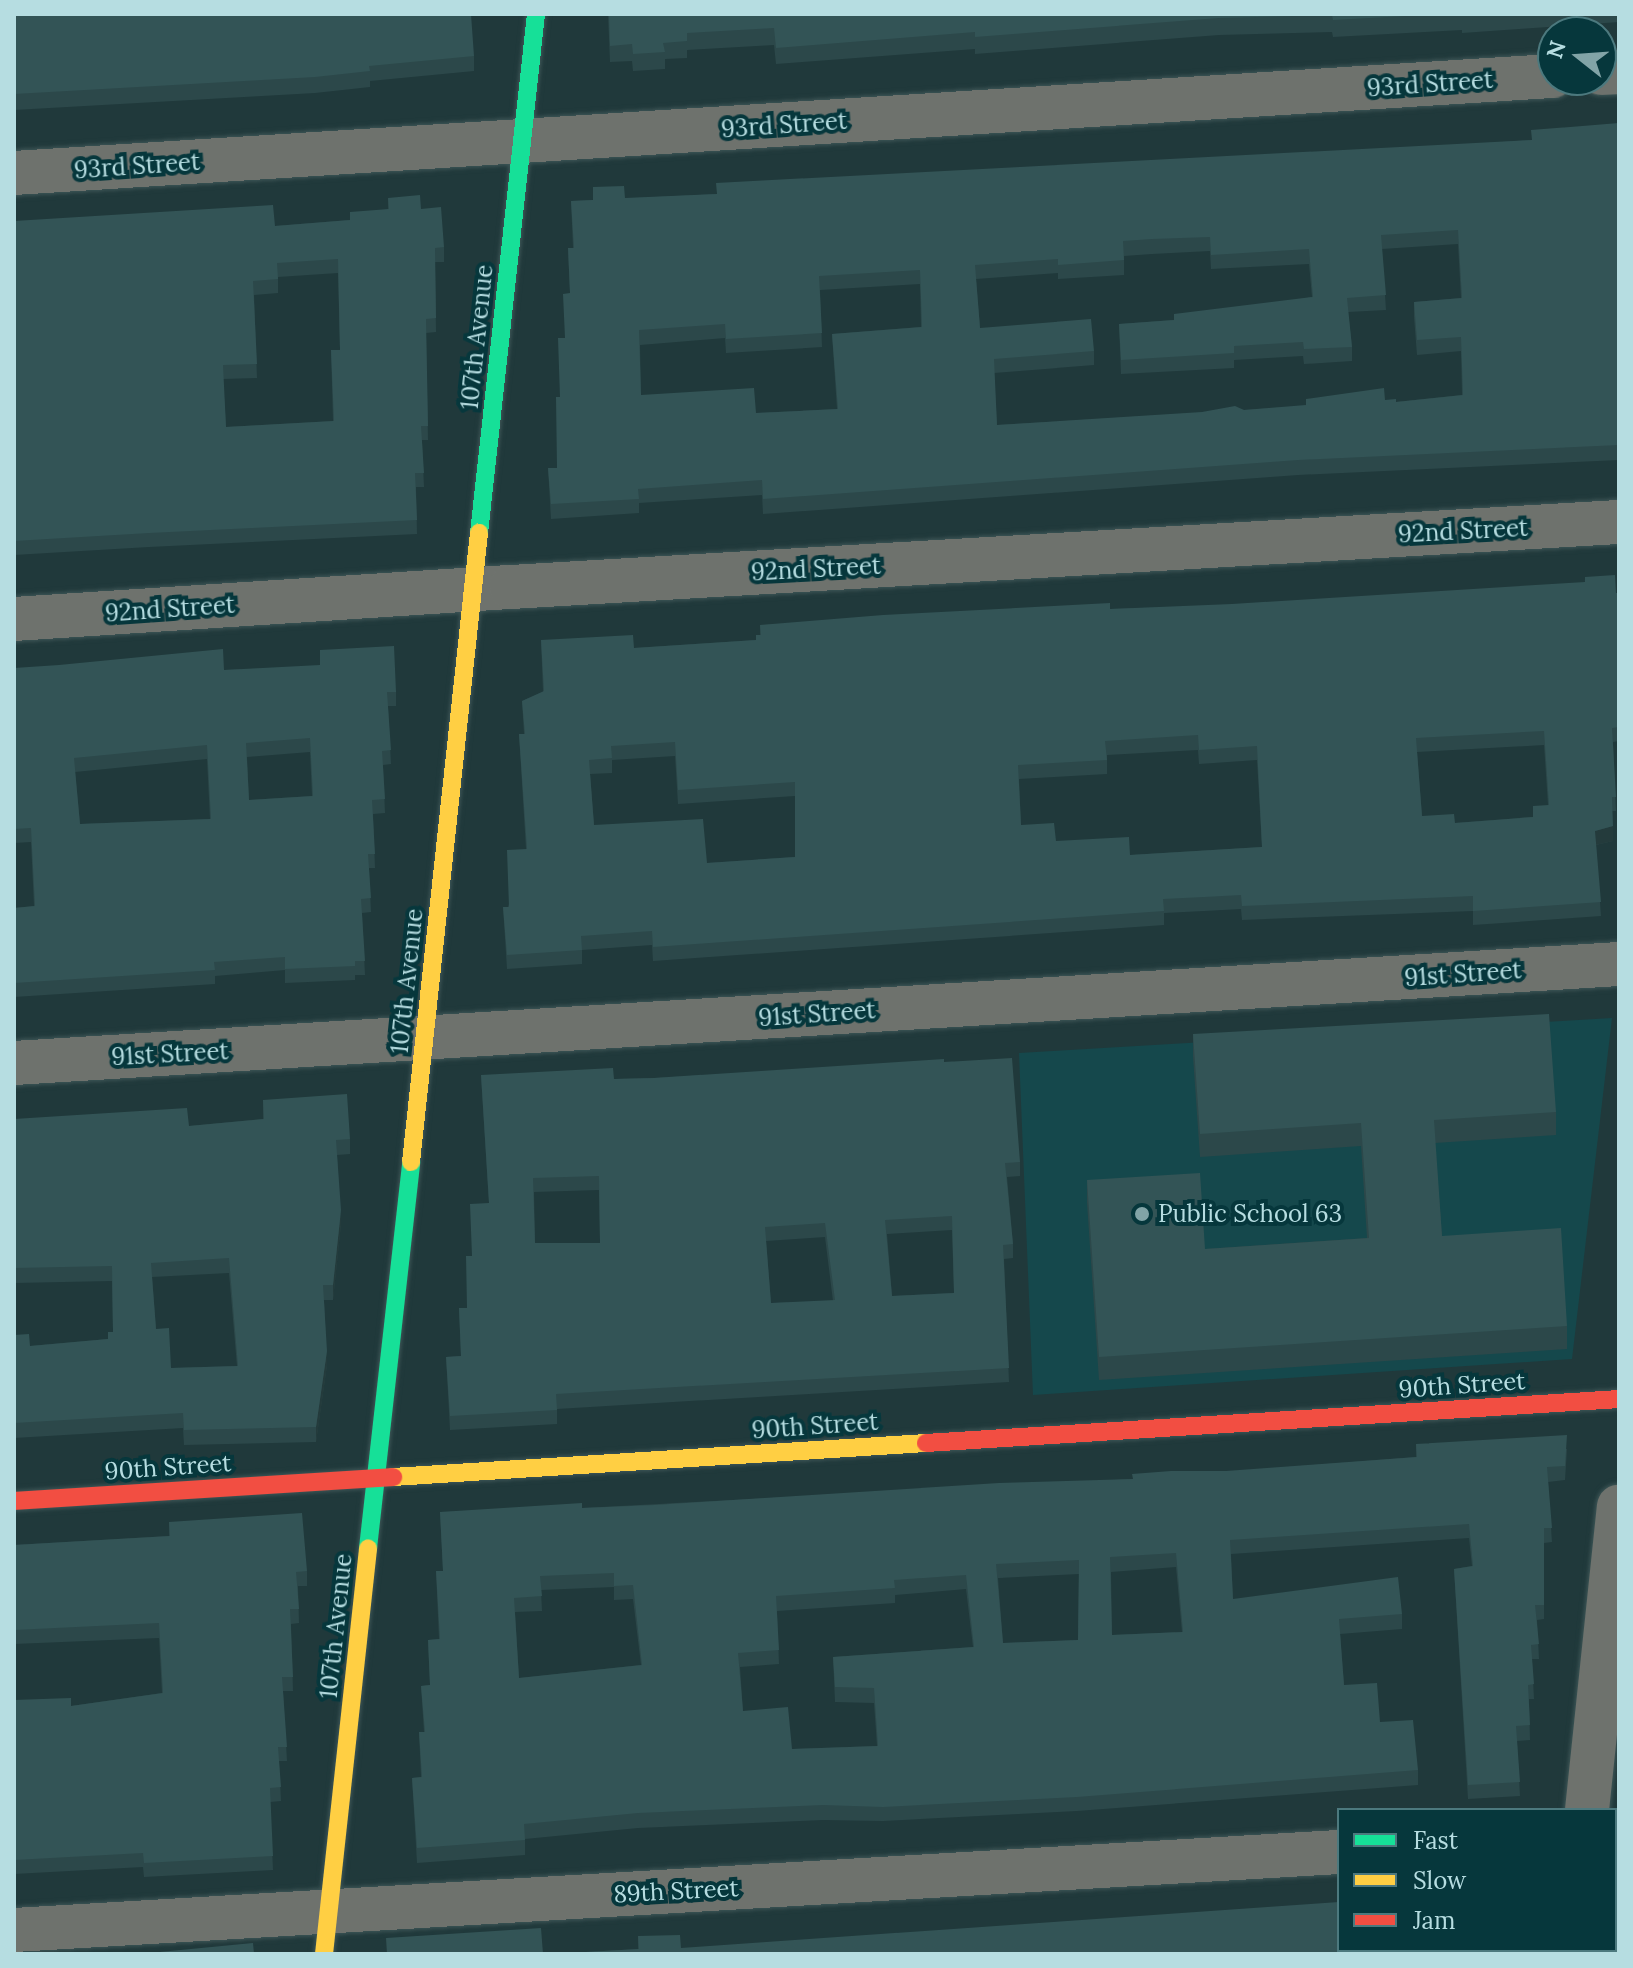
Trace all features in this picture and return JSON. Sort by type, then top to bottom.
[{"type":"street","name":"107th Avenue","points":[[324,1954],[536,14]]},
{"type":"street","name":"93rd Street","points":[[14,173],[1537,77]]},
{"type":"street","name":"92nd Street","points":[[14,619],[1619,522]]},
{"type":"street","name":"91st Street","points":[[14,1063],[1619,964]]},
{"type":"street","name":"90th Street","points":[[14,1501],[1619,1399]]},
{"type":"street","points":[[1587,1808],[1619,1507]]},
{"type":"street","name":"89th Street","points":[[14,1930],[1337,1852]]},
{"type":"shaded area","points":[[1612,1018],[1572,1359],[1033,1395],[1019,1053]]},
{"type":"building","points":[[14,14],[471,14],[474,56],[369,66],[370,71],[315,77],[14,94]]},
{"type":"building","points":[[609,14],[1441,14],[1333,20],[1332,15],[1219,18],[975,37],[975,32],[776,48],[774,28],[687,33],[687,41],[663,43],[665,52],[633,54],[632,44],[610,46]]},
{"type":"building","points":[[1619,123],[1619,445],[1298,460],[763,499],[762,480],[638,489],[639,499],[551,504],[548,468],[557,468],[556,397],[560,397],[558,338],[565,338],[563,294],[570,293],[568,248],[574,248],[571,201],[593,200],[593,187],[624,186],[625,198],[717,194],[716,183],[1532,140],[1531,130]],"holes":[[[1458,230],[1462,298],[1414,302],[1417,340],[1461,337],[1463,395],[1396,402],[1396,399],[1385,400],[1384,388],[1306,399],[1306,405],[1244,410],[1235,406],[1202,412],[997,425],[994,359],[1094,351],[1091,319],[980,328],[975,265],[1058,259],[1058,265],[1124,260],[1123,241],[1152,239],[1210,237],[1211,255],[1309,249],[1313,297],[1174,314],[1174,320],[1119,324],[1121,360],[1234,353],[1234,346],[1303,342],[1304,349],[1352,347],[1347,298],[1386,295],[1381,235]],[[920,270],[922,327],[832,334],[838,409],[756,413],[754,388],[641,395],[639,330],[725,324],[726,339],[822,333],[819,276]]]},
{"type":"building","points":[[420,195],[421,209],[441,207],[444,247],[435,248],[436,318],[426,319],[428,426],[421,426],[424,473],[415,473],[417,520],[14,541],[14,221],[273,205],[275,226],[350,220],[350,212],[389,209],[388,198]],"holes":[[[338,259],[340,350],[331,350],[334,421],[226,427],[223,365],[257,364],[253,281],[278,279],[277,263]]]},
{"type":"building","points":[[1615,575],[1616,593],[1619,593],[1619,727],[1612,728],[1616,797],[1612,797],[1613,826],[1595,831],[1601,902],[1473,911],[1473,896],[1242,906],[1241,895],[1163,899],[1164,911],[653,947],[652,931],[581,936],[582,950],[507,955],[503,907],[509,907],[507,850],[527,849],[519,734],[525,734],[522,701],[544,691],[541,640],[633,635],[634,648],[756,640],[756,635],[761,635],[760,625],[883,615],[1110,603],[1110,609],[1232,604],[1585,582],[1585,577]],"holes":[[[1544,731],[1549,805],[1533,806],[1533,817],[1455,823],[1454,814],[1422,816],[1416,738]],[[1198,735],[1199,750],[1257,746],[1262,847],[1130,855],[1129,837],[1056,841],[1054,823],[1021,825],[1018,765],[1107,760],[1105,741]],[[675,742],[678,790],[795,782],[795,857],[707,863],[703,819],[594,825],[589,760],[612,758],[611,746]]]},
{"type":"building","points":[[394,646],[396,692],[387,692],[391,750],[382,751],[385,799],[372,800],[375,854],[368,854],[371,898],[361,899],[365,961],[355,961],[355,966],[285,969],[285,957],[214,962],[215,970],[14,983],[14,908],[35,906],[31,828],[14,829],[14,668],[223,649],[224,670],[320,665],[320,650]],"holes":[[[310,738],[313,796],[249,800],[246,743]],[[207,745],[211,819],[80,824],[74,758]]]},
{"type":"building","name":"Public School 63","points":[[1549,1014],[1556,1112],[1434,1120],[1442,1236],[1561,1228],[1567,1326],[1099,1357],[1087,1180],[1200,1173],[1205,1249],[1369,1238],[1361,1123],[1200,1134],[1193,1034]]},
{"type":"building","points":[[1012,1058],[1020,1162],[1005,1163],[1013,1244],[1003,1245],[1009,1368],[556,1394],[557,1410],[450,1416],[446,1357],[461,1356],[459,1308],[467,1308],[466,1256],[472,1256],[470,1204],[489,1203],[481,1075],[613,1068],[614,1079],[654,1078],[944,1059],[944,1062]],"holes":[[[599,1176],[600,1243],[535,1243],[533,1178]],[[952,1216],[954,1293],[892,1296],[885,1220]],[[825,1223],[835,1300],[771,1303],[765,1227]]]},
{"type":"building","points":[[347,1094],[350,1139],[336,1140],[341,1210],[333,1285],[323,1285],[327,1351],[316,1427],[184,1430],[183,1413],[14,1423],[14,1335],[29,1334],[30,1346],[108,1339],[108,1332],[113,1332],[112,1266],[14,1268],[14,1119],[187,1108],[189,1126],[264,1119],[263,1100]],"holes":[[[229,1258],[238,1366],[171,1368],[169,1328],[156,1329],[151,1263]]]},
{"type":"building","points":[[1567,1435],[1565,1466],[1547,1467],[1552,1528],[1544,1528],[1544,1605],[1535,1605],[1539,1644],[1531,1645],[1534,1684],[1528,1685],[1530,1725],[1516,1726],[1520,1782],[1468,1785],[1454,1569],[1473,1566],[1469,1524],[1230,1540],[1233,1599],[1398,1577],[1402,1614],[1339,1619],[1344,1685],[1377,1683],[1380,1722],[1413,1720],[1418,1770],[1077,1797],[883,1807],[823,1805],[638,1813],[524,1824],[525,1840],[417,1848],[412,1778],[422,1777],[419,1732],[425,1732],[421,1686],[430,1685],[428,1640],[440,1639],[436,1571],[443,1571],[440,1512],[582,1503],[582,1508],[655,1505],[999,1483],[1133,1479],[1132,1474],[1226,1471],[1417,1457],[1416,1444]],"holes":[[[1176,1553],[1183,1632],[1112,1635],[1110,1557]],[[1079,1560],[1078,1640],[1003,1643],[996,1564]],[[614,1573],[614,1586],[633,1585],[642,1665],[519,1678],[514,1598],[542,1596],[540,1576]],[[966,1575],[974,1647],[833,1657],[835,1687],[874,1688],[878,1746],[792,1749],[788,1707],[743,1711],[738,1653],[779,1650],[776,1596],[895,1588],[894,1580]]]},
{"type":"building","points":[[302,1513],[307,1571],[296,1572],[299,1609],[290,1609],[293,1677],[282,1677],[287,1747],[278,1747],[281,1787],[270,1788],[273,1856],[144,1863],[143,1853],[14,1860],[14,1700],[71,1698],[71,1706],[163,1693],[159,1623],[14,1630],[14,1545],[170,1536],[169,1522]]},
{"type":"building","points":[[1337,1902],[1337,1952],[1483,1954],[550,1954],[639,1949],[638,1936],[680,1935],[681,1948]]},
{"type":"building","points":[[541,1928],[543,1954],[387,1954],[386,1938]]},
{"type":"building","points":[[253,1943],[254,1954],[139,1954]]},
{"type":"traffic: fast","points":[[479,533],[536,14]]},
{"type":"traffic: fast","points":[[368,1548],[411,1162]]},
{"type":"traffic: slow","points":[[411,1162],[479,533]]},
{"type":"traffic: slow","points":[[393,1477],[926,1443]]},
{"type":"traffic: slow","points":[[324,1954],[368,1548]]},
{"type":"traffic: jam","points":[[926,1443],[1619,1399]]},
{"type":"traffic: jam","points":[[14,1501],[393,1477]]},
{"type":"place","name":"Public School 63","points":[[1142,1214]]}]
